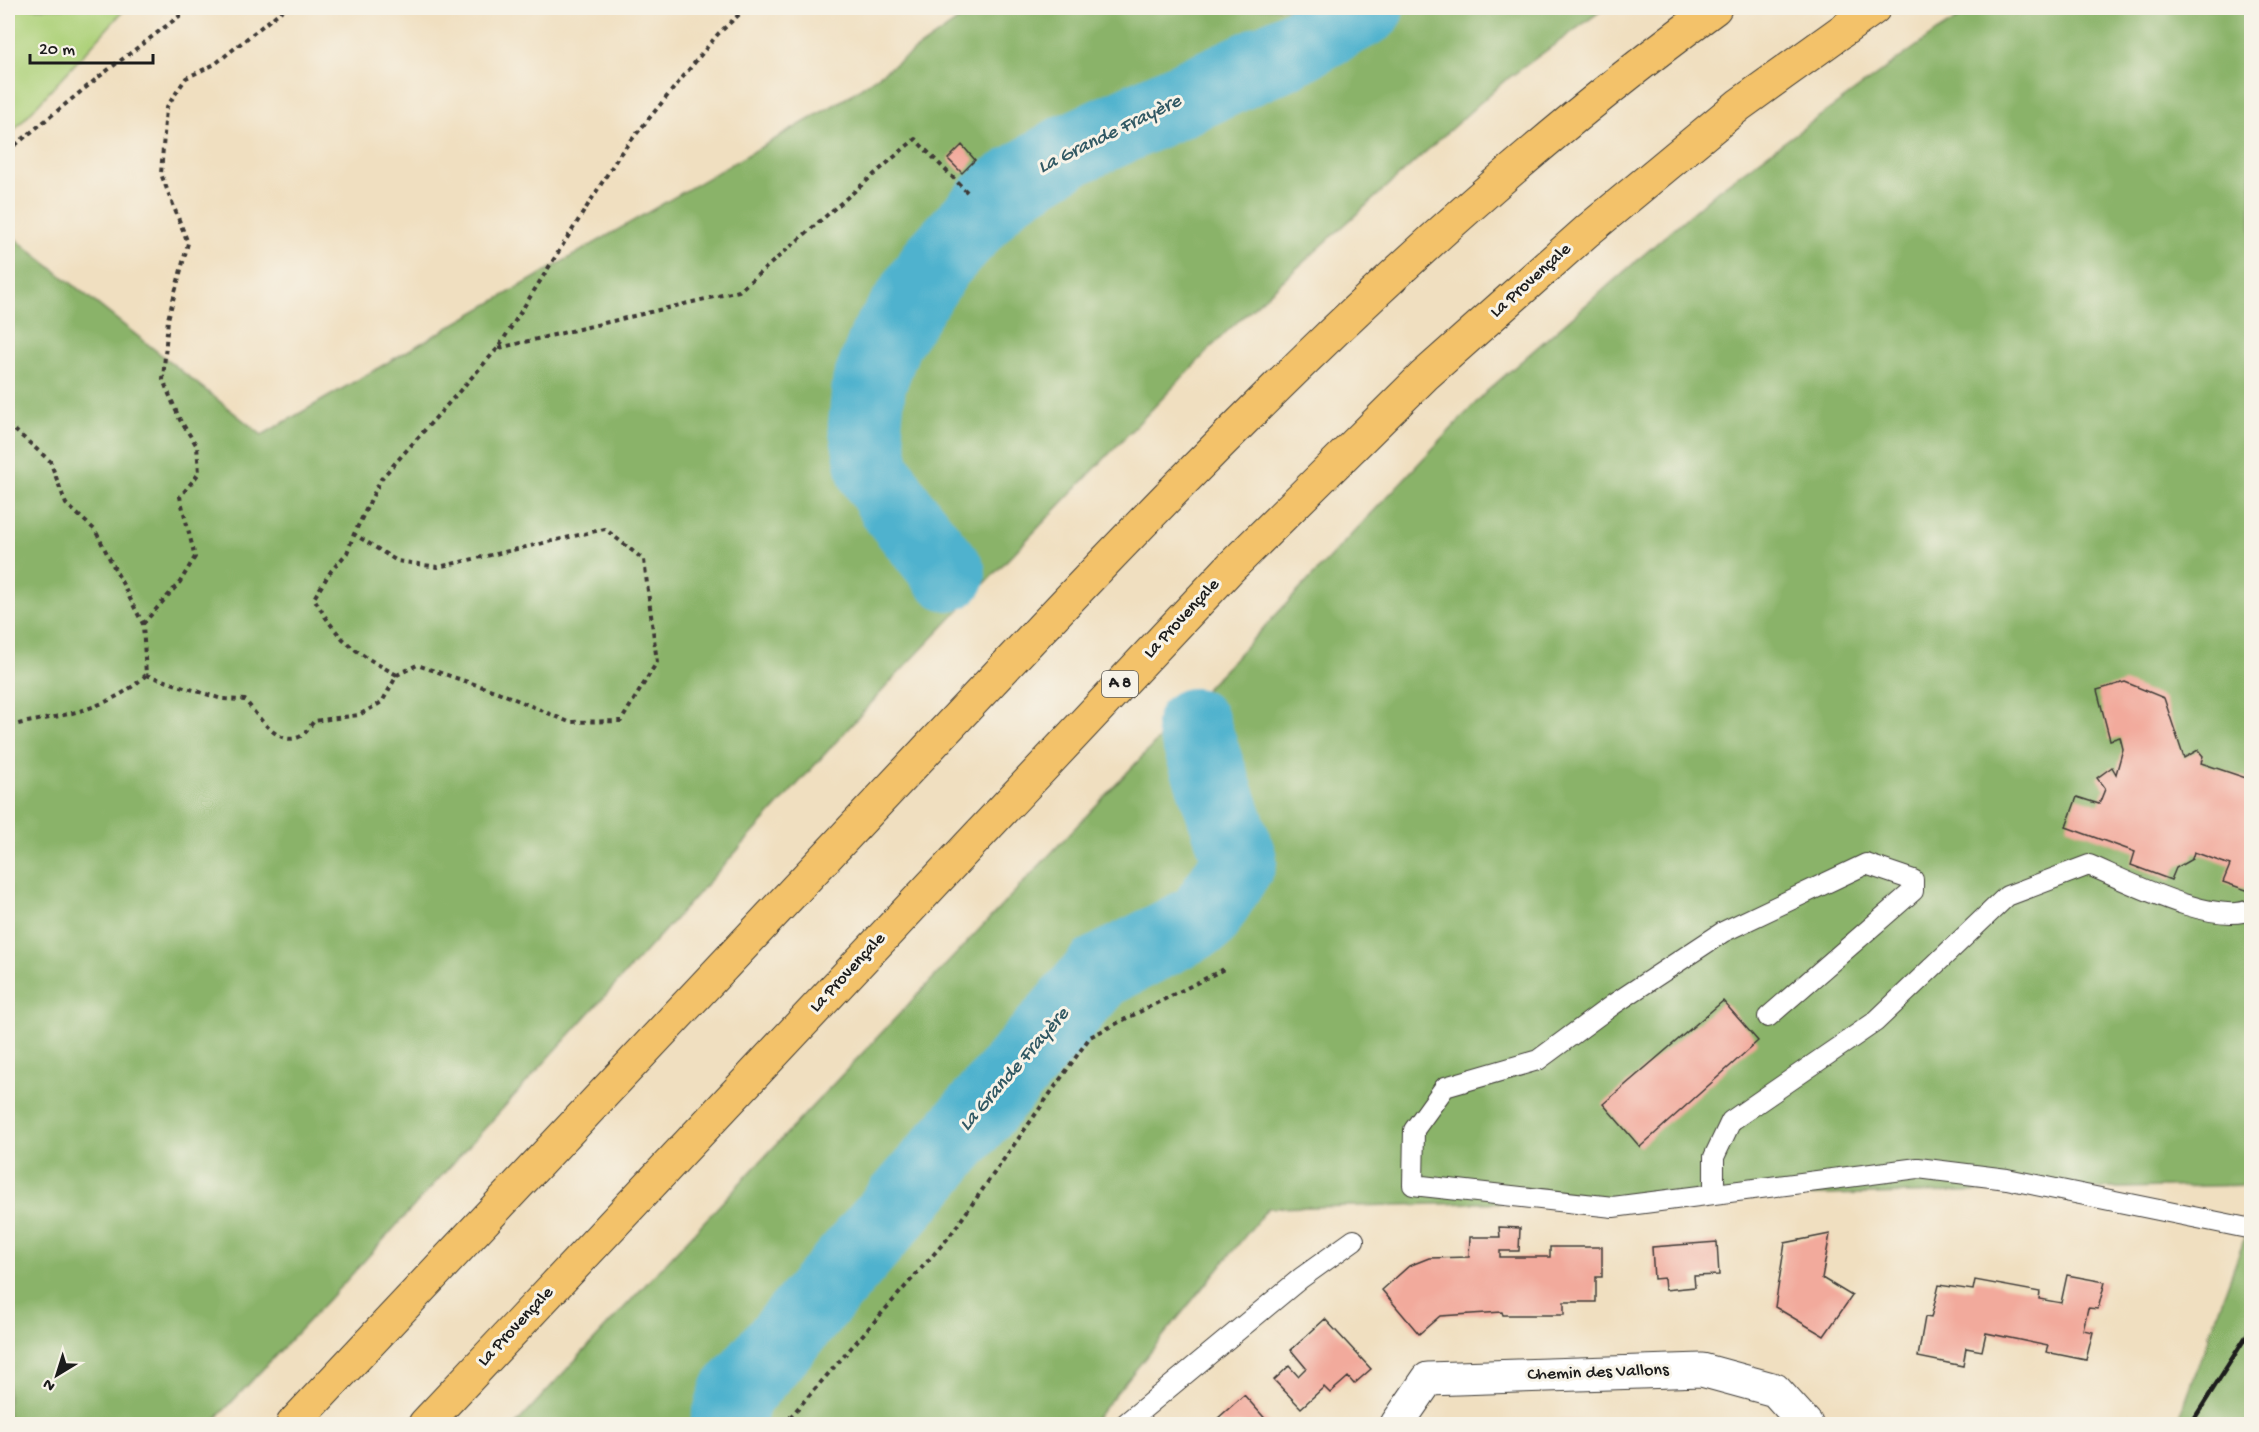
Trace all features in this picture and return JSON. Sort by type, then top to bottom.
[{"type":"highway","points":[[293,1425],[1166,496],[1404,265],[1563,126],[1715,8]]},
{"type":"highway","name":"La Provençale","points":[[425,1425],[1232,567],[1424,376],[1587,231],[1739,105],[1874,8]]},
{"type":"street","name":"Chemin des Vallons","points":[[1397,1425],[1428,1379],[1702,1370],[1775,1390],[1806,1425]]},
{"type":"lane","points":[[1768,1017],[1913,891],[1912,880],[1866,864],[1723,932],[1614,1004],[1538,1060],[1444,1087],[1414,1130],[1413,1185],[1613,1206],[1918,1168],[2007,1179],[2252,1229]]},
{"type":"lane","points":[[1714,1193],[1714,1157],[1731,1121],[1875,1022],[2007,896],[2089,865],[2204,911],[2240,914],[2252,909]]},
{"type":"lane","points":[[1125,1425],[1301,1278],[1354,1240]]},
{"type":"path","points":[[8,151],[190,8]]},
{"type":"path","points":[[143,624],[180,582],[195,557],[180,497],[200,473],[197,446],[180,420],[163,380],[168,319],[188,243],[161,174],[166,108],[186,78],[215,64],[285,8]]},
{"type":"path","points":[[397,675],[360,655],[333,630],[314,598],[331,571],[347,553],[381,479],[498,348],[620,154],[718,34],[746,8]]},
{"type":"path","points":[[498,348],[739,291],[915,139],[970,195]]},
{"type":"path","points":[[8,424],[50,461],[66,504],[95,530],[143,624],[146,675],[132,689],[112,701],[67,715],[8,728]]},
{"type":"path","points":[[146,675],[222,699],[245,700],[269,730],[288,738],[302,736],[314,721],[359,715],[382,702],[397,675],[417,665],[498,692],[569,722],[621,721],[657,662],[644,560],[606,529],[438,567],[397,561],[354,534]]},
{"type":"path","points":[[784,1425],[949,1237],[1090,1037],[1227,968]]},
{"type":"green space","points":[[8,8],[126,8],[8,137]]},
{"type":"green space","points":[[976,8],[1605,8],[1503,82],[1226,332],[894,678],[345,1282],[211,1424],[8,1424],[8,233],[262,435],[846,98]]},
{"type":"green space","points":[[1975,8],[2251,8],[2251,1185],[1268,1208],[1091,1424],[516,1424],[740,1183],[1487,391],[1718,190],[1936,32]]},
{"type":"green space","points":[[2251,1221],[2251,1424],[2177,1424]]},
{"type":"building","points":[[962,145],[975,160],[962,173],[948,159]]},
{"type":"building","points":[[2125,682],[2164,698],[2184,758],[2198,750],[2203,756],[2201,763],[2252,780],[2252,892],[2223,882],[2230,865],[2194,852],[2192,859],[2176,868],[2171,880],[2131,865],[2135,852],[2066,827],[2077,797],[2099,804],[2105,789],[2097,778],[2112,767],[2116,774],[2123,749],[2120,737],[2110,740],[2097,690]]},
{"type":"building","points":[[1723,1001],[1758,1041],[1640,1147],[1603,1104]]},
{"type":"building","points":[[1499,1227],[1520,1228],[1519,1251],[1500,1251],[1500,1257],[1550,1257],[1550,1247],[1602,1247],[1602,1277],[1596,1277],[1596,1302],[1564,1302],[1564,1315],[1503,1315],[1502,1312],[1440,1316],[1419,1334],[1382,1290],[1409,1266],[1429,1258],[1469,1257],[1470,1237],[1500,1237]]},
{"type":"building","points":[[1830,1234],[1822,1278],[1852,1296],[1824,1336],[1775,1307],[1785,1243]]},
{"type":"building","points":[[1717,1242],[1719,1275],[1694,1276],[1695,1287],[1665,1290],[1664,1278],[1654,1279],[1652,1247]]},
{"type":"building","points":[[2067,1275],[2105,1282],[2098,1309],[2088,1308],[2083,1330],[2093,1332],[2086,1360],[2046,1352],[2048,1346],[1986,1333],[1982,1351],[1966,1348],[1963,1366],[1918,1357],[1925,1317],[1931,1318],[1939,1285],[1973,1290],[1975,1280],[2040,1292],[2039,1299],[2061,1303]]},
{"type":"building","points":[[1325,1319],[1371,1369],[1354,1384],[1348,1377],[1330,1393],[1324,1387],[1301,1408],[1274,1380],[1289,1366],[1298,1376],[1306,1368],[1291,1350]]},
{"type":"building","points":[[1244,1395],[1270,1424],[1222,1424],[1217,1419]]},
{"type":"building","points":[[1560,1419],[1582,1421],[1582,1424],[1560,1424]]},
{"type":"building","points":[[1710,1420],[1727,1424],[1687,1424],[1687,1421]]},
{"type":"waterway","name":"La Grande Frayère","points":[[949,574],[898,510],[874,471],[865,425],[869,384],[886,339],[937,262],[1000,193],[1066,152],[1286,52],[1367,8]]},
{"type":"waterway","name":"La Grande Frayère","points":[[727,1424],[736,1394],[1100,972],[1203,919],[1240,860],[1193,725]]},
{"type":"railway","points":[[2191,1424],[2252,1327]]}]
